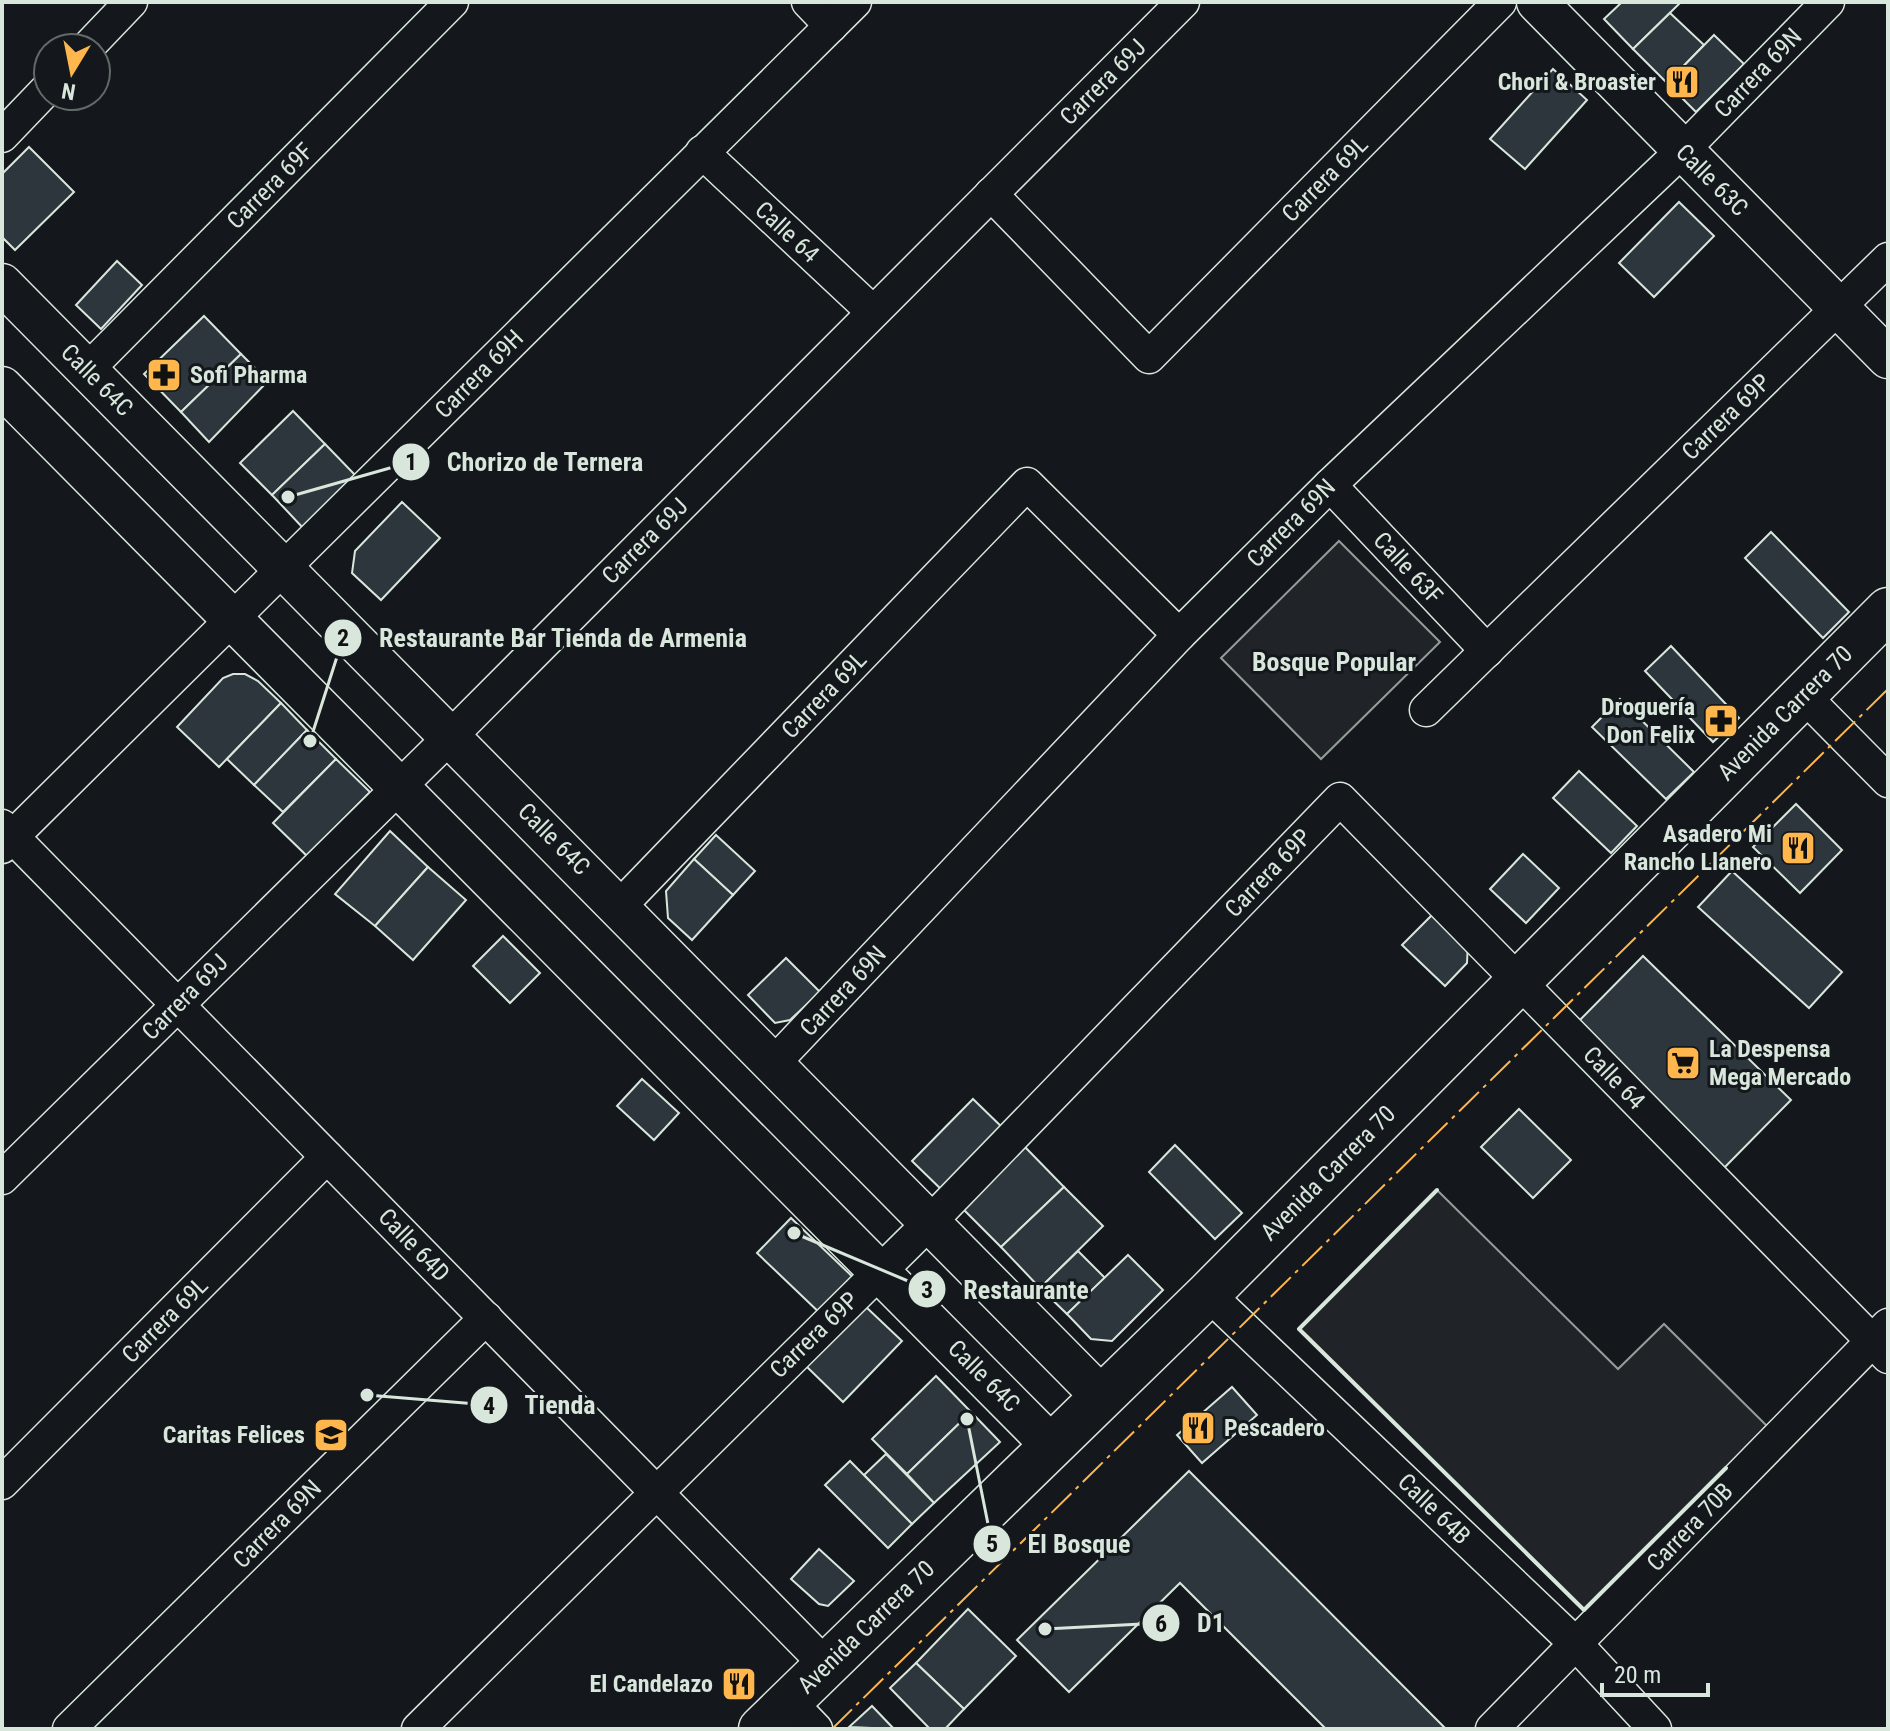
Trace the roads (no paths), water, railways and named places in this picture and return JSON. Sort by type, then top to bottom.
[{"type":"main road","name":"Avenida Carrera 70","points":[[789,1720],[826,1665],[1208,1294],[1888,610]]},
{"type":"street","points":[[102,32],[131,2]]},
{"type":"street","name":"Carrera 69F","points":[[87,370],[452,2]]},
{"type":"street","points":[[808,2],[831,26]]},
{"type":"street","name":"Carrera 69H","points":[[6,837],[232,620],[855,2]]},
{"type":"street","name":"Carrera 69J","points":[[2,1178],[451,736],[1183,2]]},
{"type":"street","name":"Carrera 69L","points":[[991,194],[1149,357],[1500,2]]},
{"type":"street","name":"Calle 63C","points":[[1537,2],[1888,358]]},
{"type":"street","name":"Carrera 69N","points":[[774,1063],[1179,635],[1330,485],[1683,150],[1828,2]]},
{"type":"street","points":[[2,136],[32,105]]},
{"type":"street","name":"Calle 64","points":[[702,152],[873,312]]},
{"type":"street","name":"Carrera 69P","points":[[1426,710],[1888,259]]},
{"type":"street","name":"Calle 64C","points":[[2,284],[1102,1397]]},
{"type":"street","name":"Calle 64C","points":[[2,387],[1052,1446]]},
{"type":"street","name":"Carrera 69L","points":[[620,906],[1027,484],[1179,635]]},
{"type":"street","name":"Calle 63F","points":[[1330,485],[1487,651]]},
{"type":"street","points":[[1803,695],[1888,781]]},
{"type":"street","name":"Calle 64","points":[[1340,799],[1519,982],[1883,1341]]},
{"type":"street","name":"Carrera 69P","points":[[418,1729],[655,1490],[930,1222],[1340,799]]},
{"type":"street","name":"Calle 64D","points":[[6,837],[178,1005],[826,1665]]},
{"type":"street","name":"Carrera 69L","points":[[2,1483],[327,1157]]},
{"type":"street","name":"Calle 64B","points":[[1208,1294],[1576,1644],[1655,1729]]},
{"type":"street","name":"Carrera 69N","points":[[69,1729],[486,1318]]},
{"type":"street","name":"Carrera 70B","points":[[1492,1729],[1883,1341]]},
{"type":"place","name":"Chori & Broaster","points":[[1682,82]]},
{"type":"place","name":"Sofi Pharma","points":[[164,375]]},
{"type":"place","name":"Chorizo de Ternera","points":[[288,497]]},
{"type":"place","name":"Droguería Don Felix","points":[[1721,721]]},
{"type":"place","name":"Restaurante Bar Tienda de Armenia","points":[[310,741]]},
{"type":"place","name":"Asadero Mi Rancho Llanero","points":[[1798,848]]},
{"type":"place","name":"La Despensa Mega Mercado","points":[[1683,1063]]},
{"type":"place","name":"Restaurante","points":[[794,1233]]},
{"type":"place","name":"Tienda","points":[[367,1395]]},
{"type":"place","name":"El Bosque","points":[[967,1419]]},
{"type":"place","name":"Pescadero","points":[[1198,1428]]},
{"type":"place","name":"Caritas Felices","points":[[331,1435]]},
{"type":"place","name":"D1","points":[[1045,1629]]},
{"type":"place","name":"El Candelazo","points":[[739,1684]]},
{"type":"district","name":"Bosque Popular","points":[[1334,662]]}]
